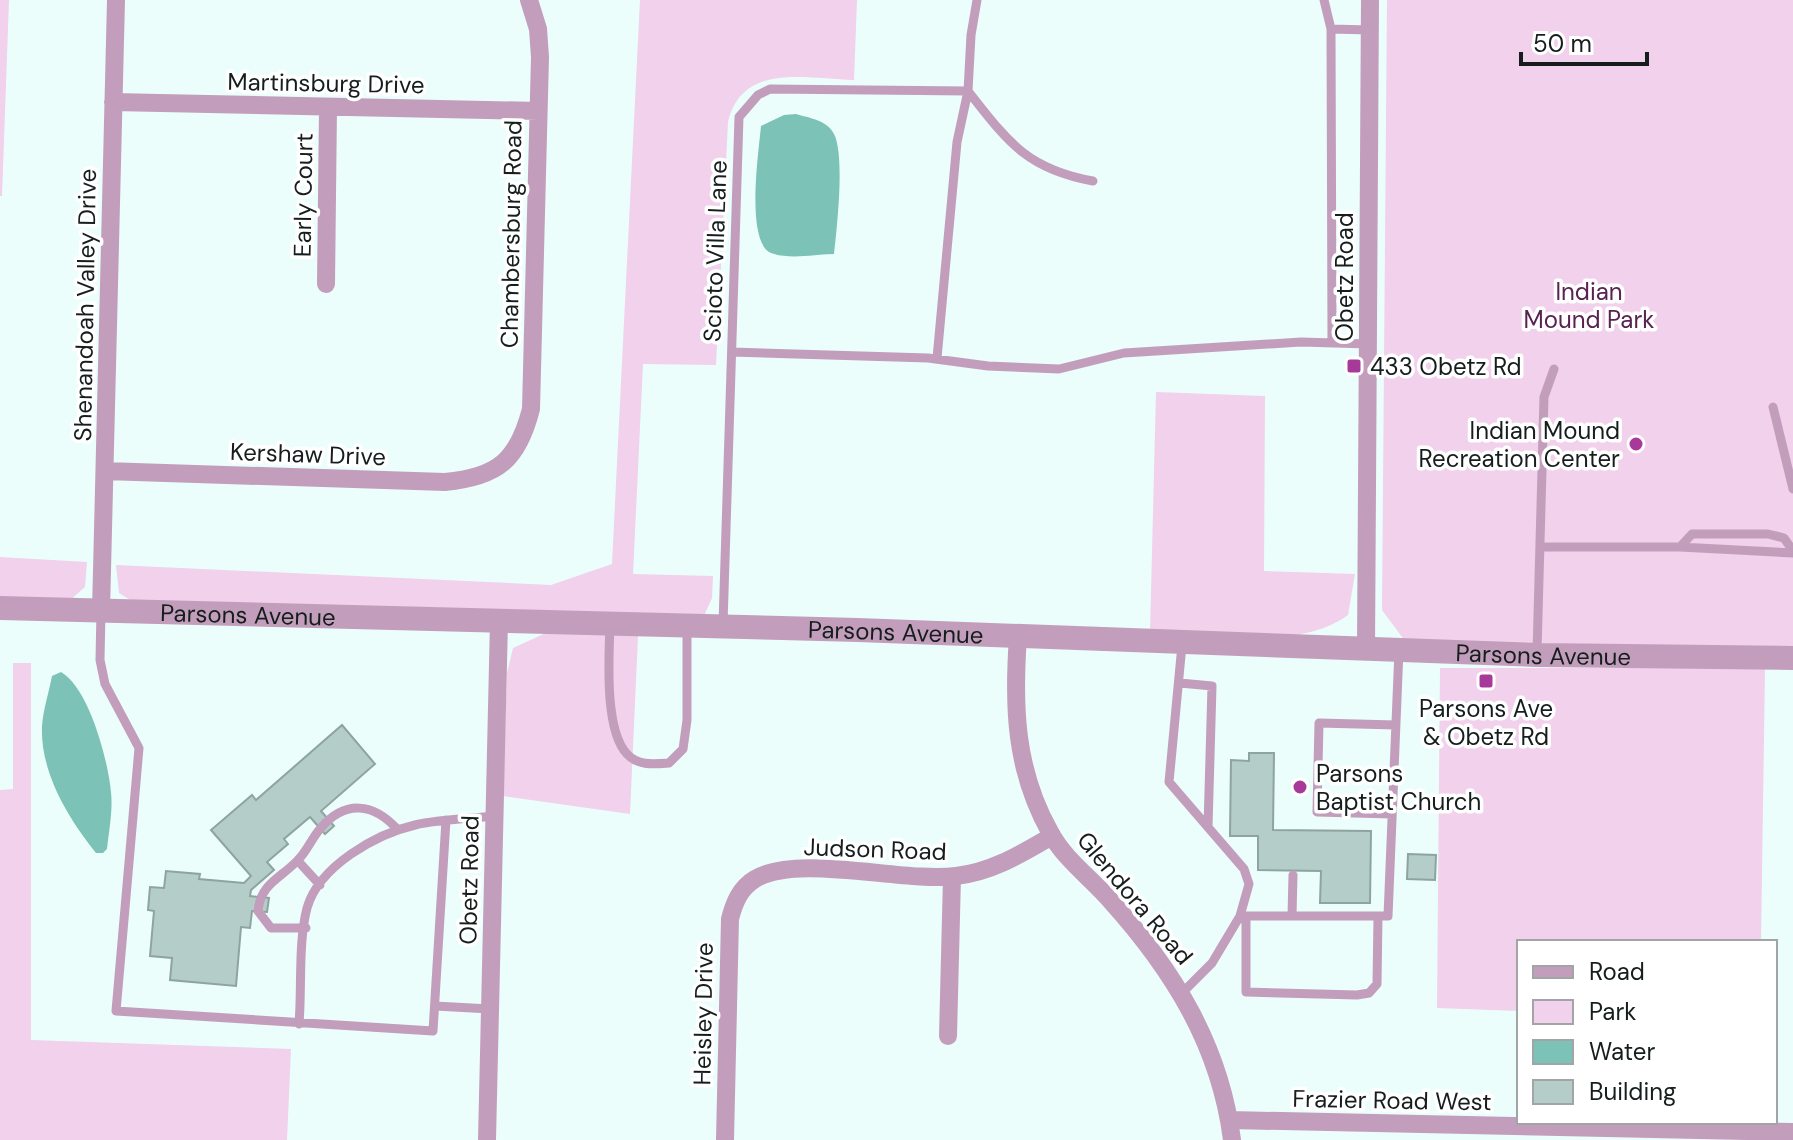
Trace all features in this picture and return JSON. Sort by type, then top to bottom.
[{"type":"street","name":"Shenandoah Valley Drive","points":[[101,611],[116,0]]},
{"type":"street","name":"Chambersburg Road","points":[[504,464],[523,439],[531,409],[538,29],[529,0]]},
{"type":"street","name":"Obetz Road","points":[[1366,649],[1370,0]]},
{"type":"street","name":"Martinsburg Drive","points":[[113,102],[538,111]]},
{"type":"street","name":"Early Court","points":[[326,284],[328,108]]},
{"type":"street","name":"Kershaw Drive","points":[[105,471],[445,482],[477,479],[504,464]]},
{"type":"street","name":"Parsons Avenue","points":[[0,608],[723,627],[1537,655],[1793,658]]},
{"type":"street","name":"Obetz Road","points":[[487,1140],[499,621]]},
{"type":"street","name":"Glendora Road","points":[[1018,637],[1014,693],[1017,735],[1028,781],[1052,836],[1151,946],[1183,992],[1212,1053],[1230,1120],[1232,1140]]},
{"type":"street","name":"Judson Road","points":[[741,891],[754,879],[790,870],[952,877],[1001,864],[1052,836]]},
{"type":"street","points":[[948,1036],[952,877]]},
{"type":"street","name":"Heisley Drive","points":[[725,1140],[730,919],[741,891]]},
{"type":"street","name":"Frazier Road West","points":[[1230,1120],[1793,1132]]},
{"type":"lane","points":[[937,358],[957,142],[968,91],[971,35],[977,0]]},
{"type":"lane","points":[[1324,0],[1331,29],[1332,343]]},
{"type":"lane","points":[[1331,29],[1370,30]]},
{"type":"lane","name":"Scioto Villa Lane","points":[[723,627],[739,117],[752,101],[770,89],[968,91]]},
{"type":"lane","points":[[968,91],[995,126],[1030,160],[1050,171],[1093,181]]},
{"type":"lane","points":[[732,352],[937,358],[988,366],[1059,369],[1124,353],[1368,344]]},
{"type":"lane","points":[[1537,655],[1544,397],[1554,369]]},
{"type":"lane","points":[[1773,407],[1793,489]]},
{"type":"lane","points":[[1680,547],[1692,534],[1768,534],[1784,538],[1793,552]]},
{"type":"lane","points":[[1541,547],[1680,547],[1793,552]]},
{"type":"lane","points":[[101,611],[100,660],[105,684],[139,748],[116,1011],[433,1031],[446,820]]},
{"type":"lane","points":[[610,624],[609,683],[615,728],[627,754],[646,764],[669,763],[683,749],[687,720],[687,626]]},
{"type":"lane","points":[[1182,645],[1169,782],[1244,869],[1249,884],[1243,916],[1246,992],[1369,993],[1377,984],[1378,916]]},
{"type":"lane","points":[[1243,916],[1388,916],[1399,650]]},
{"type":"lane","points":[[1180,683],[1212,686],[1208,827]]},
{"type":"lane","points":[[1392,814],[1317,812],[1319,723],[1396,725]]},
{"type":"lane","points":[[306,928],[271,928],[258,911],[263,888],[298,861],[320,828],[340,811],[356,806],[386,816],[398,830]]},
{"type":"lane","points":[[299,1024],[307,908],[320,885],[355,852],[398,830],[446,820],[495,816]]},
{"type":"lane","points":[[298,861],[320,885]]},
{"type":"lane","points":[[1292,916],[1293,875]]},
{"type":"lane","points":[[1183,992],[1212,963],[1243,916]]},
{"type":"lane","points":[[435,1006],[490,1009]]},
{"type":"green space","points":[[0,0],[9,0],[2,196],[0,196]]},
{"type":"green space","points":[[640,0],[857,0],[854,80],[778,78],[761,82],[747,90],[735,103],[728,122],[716,365],[643,364],[633,574],[713,576],[712,598],[703,618],[135,603],[119,593],[116,565],[551,585],[612,564]]},
{"type":"green space","name":"Indian Mound Park","points":[[1387,0],[1793,0],[1793,648],[1405,641],[1382,610]]},
{"type":"green space","points":[[1156,392],[1265,396],[1264,571],[1355,574],[1348,615],[1328,626],[1279,637],[1226,638],[1150,633]]},
{"type":"green space","points":[[0,557],[87,562],[85,587],[69,601],[0,598]]},
{"type":"green space","points":[[548,632],[638,636],[630,814],[503,796],[507,673],[513,648]]},
{"type":"green space","points":[[13,663],[31,663],[31,1040],[291,1049],[287,1140],[0,1140],[0,790],[13,789]]},
{"type":"green space","points":[[1440,668],[1765,668],[1761,940],[1517,940],[1517,1011],[1437,1008]]},
{"type":"water","points":[[796,114],[827,126],[837,144],[839,192],[834,254],[794,256],[771,253],[763,245],[758,232],[756,174],[761,126],[784,115]]},
{"type":"water","points":[[61,672],[71,680],[88,709],[106,762],[112,806],[107,849],[103,853],[96,853],[75,825],[58,794],[46,760],[42,726],[44,714],[52,676]]},
{"type":"building","points":[[342,725],[375,764],[321,811],[334,826],[325,834],[310,817],[284,839],[288,844],[267,862],[274,870],[251,890],[250,896],[269,898],[267,912],[252,911],[250,928],[241,927],[236,986],[170,980],[172,958],[150,956],[154,911],[148,910],[150,887],[164,888],[166,871],[200,874],[199,879],[244,883],[251,876],[211,830],[252,795],[256,800]]},
{"type":"building","points":[[1249,753],[1274,753],[1273,830],[1371,831],[1370,903],[1320,903],[1321,871],[1258,870],[1258,836],[1230,836],[1231,760],[1249,761]]},
{"type":"building","points":[[1408,854],[1436,855],[1435,880],[1407,879]]},
{"type":"place","name":"433 Obetz Rd","points":[[1354,366]]},
{"type":"place","name":"Indian Mound Recreation Center","points":[[1636,444]]},
{"type":"place","name":"Parsons Ave & Obetz Rd","points":[[1486,681]]},
{"type":"place","name":"Parsons Baptist Church","points":[[1300,787]]}]
